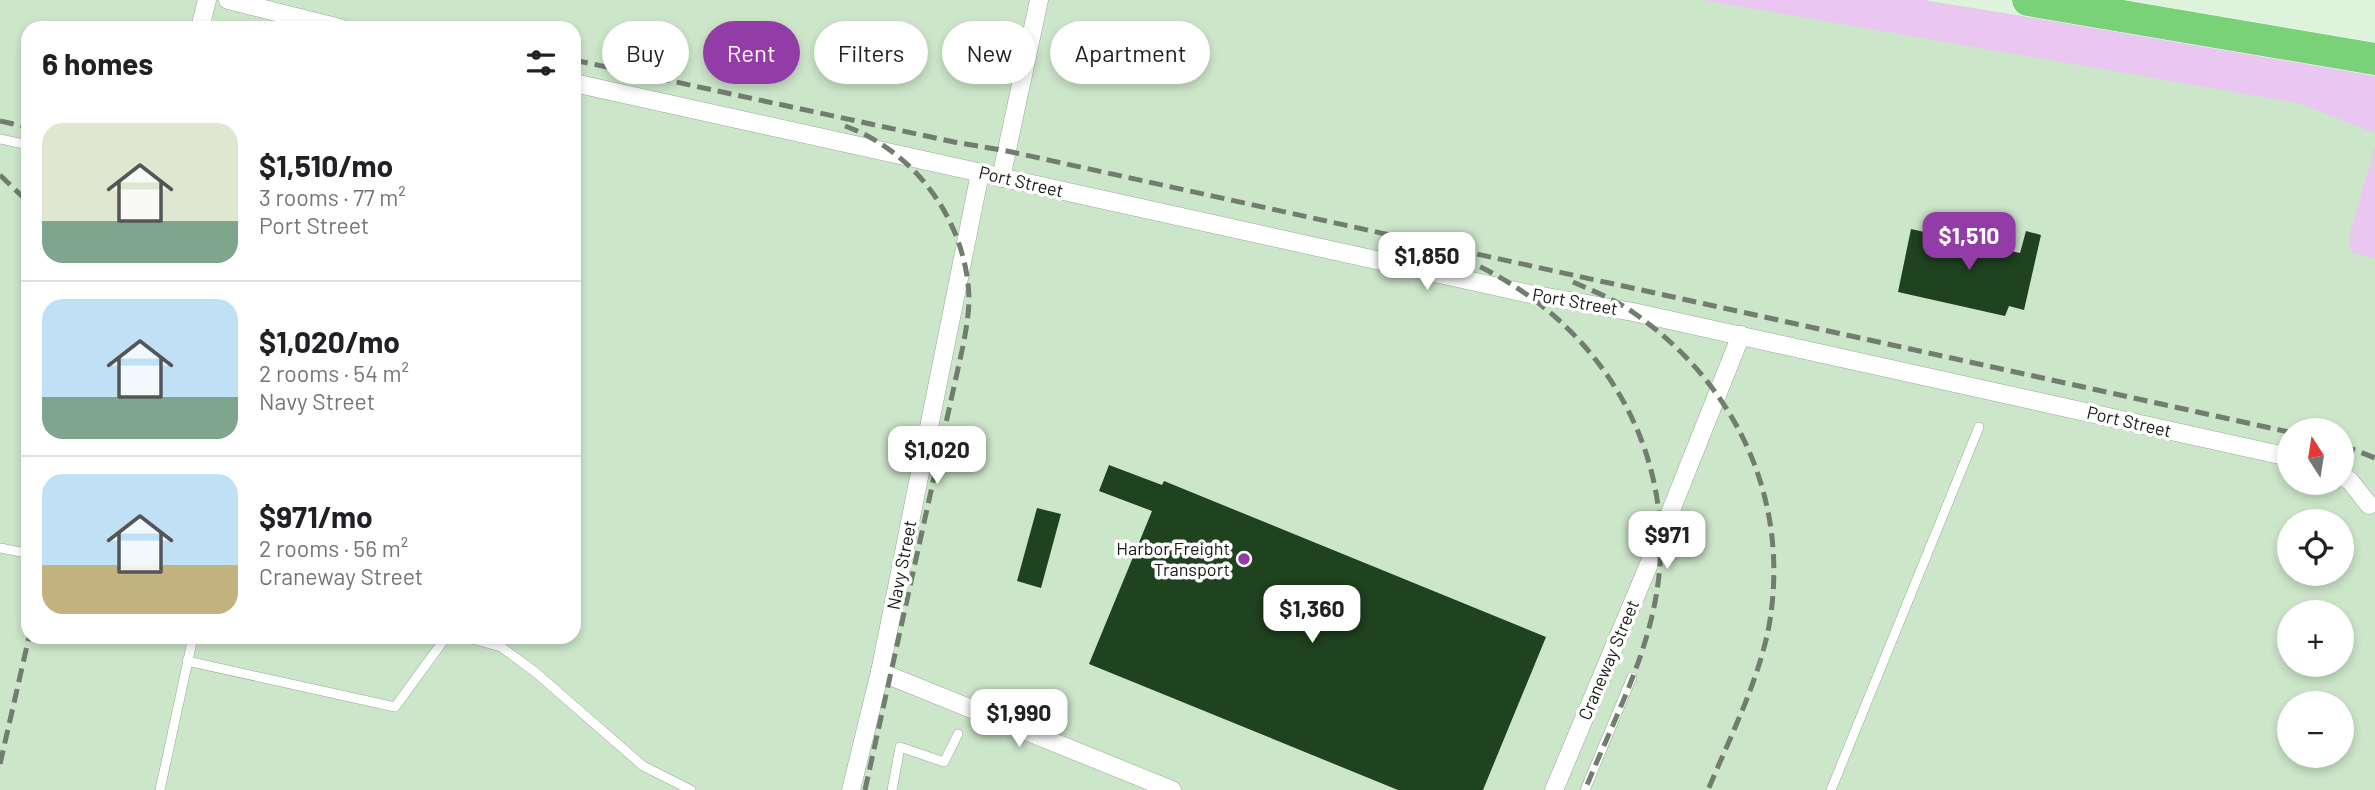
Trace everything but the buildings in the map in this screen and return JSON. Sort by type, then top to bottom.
[{"type":"highway","points":[[2028,0],[2375,59]]},
{"type":"highway","points":[[2140,0],[2375,39]]},
{"type":"street","points":[[202,21],[207,0]]},
{"type":"street","points":[[228,0],[312,21]]},
{"type":"street","points":[[1001,178],[1039,0]]},
{"type":"street","name":"Port Street","points":[[581,85],[1530,294],[1741,335],[2277,454]]},
{"type":"street","name":"Navy Street","points":[[851,790],[880,672],[980,173]]},
{"type":"street","name":"Craneway Street","points":[[1554,790],[1660,538],[1741,335]]},
{"type":"street","points":[[2354,486],[2373,509]]},
{"type":"street","points":[[880,672],[1172,790]]},
{"type":"lane","points":[[0,139],[21,144]]},
{"type":"lane","points":[[1831,790],[1979,427]]},
{"type":"lane","points":[[0,548],[21,552]]},
{"type":"lane","points":[[160,790],[191,644]]},
{"type":"lane","points":[[187,661],[395,707],[441,644]]},
{"type":"lane","points":[[490,644],[500,647],[534,671],[643,766],[691,790]]},
{"type":"lane","name":"Craneway Street","points":[[1585,790],[1632,677]]},
{"type":"lane","points":[[892,790],[900,747],[944,762],[958,734]]},
{"type":"shaded area","points":[[0,0],[1923,0],[2375,73],[2375,790],[0,790]]},
{"type":"shaded area","points":[[1703,0],[1923,0],[2375,73],[2375,133],[2298,103]]},
{"type":"shaded area","points":[[2375,146],[2375,259],[2353,253],[2348,240]]},
{"type":"railway","points":[[581,62],[1007,151],[2277,429]]},
{"type":"railway","points":[[0,121],[21,126]]},
{"type":"railway","points":[[845,126],[894,153],[915,171],[932,193],[947,216],[958,242],[966,269],[969,297],[963,346],[865,790]]},
{"type":"railway","points":[[0,175],[21,195]]},
{"type":"railway","points":[[1461,258],[1511,284],[1556,318],[1594,357],[1624,402],[1645,451],[1658,504],[1660,559],[1652,616],[1631,682],[1585,790]]},
{"type":"railway","points":[[1573,282],[1634,313],[1670,342],[1702,375],[1728,411],[1748,450],[1763,491],[1772,534],[1774,580],[1769,626],[1751,689],[1708,790]]},
{"type":"railway","points":[[2354,450],[2375,458]]},
{"type":"railway","points":[[0,764],[27,644]]},
{"type":"place","name":"Harbor Freight Transport","points":[[1244,559]]}]
